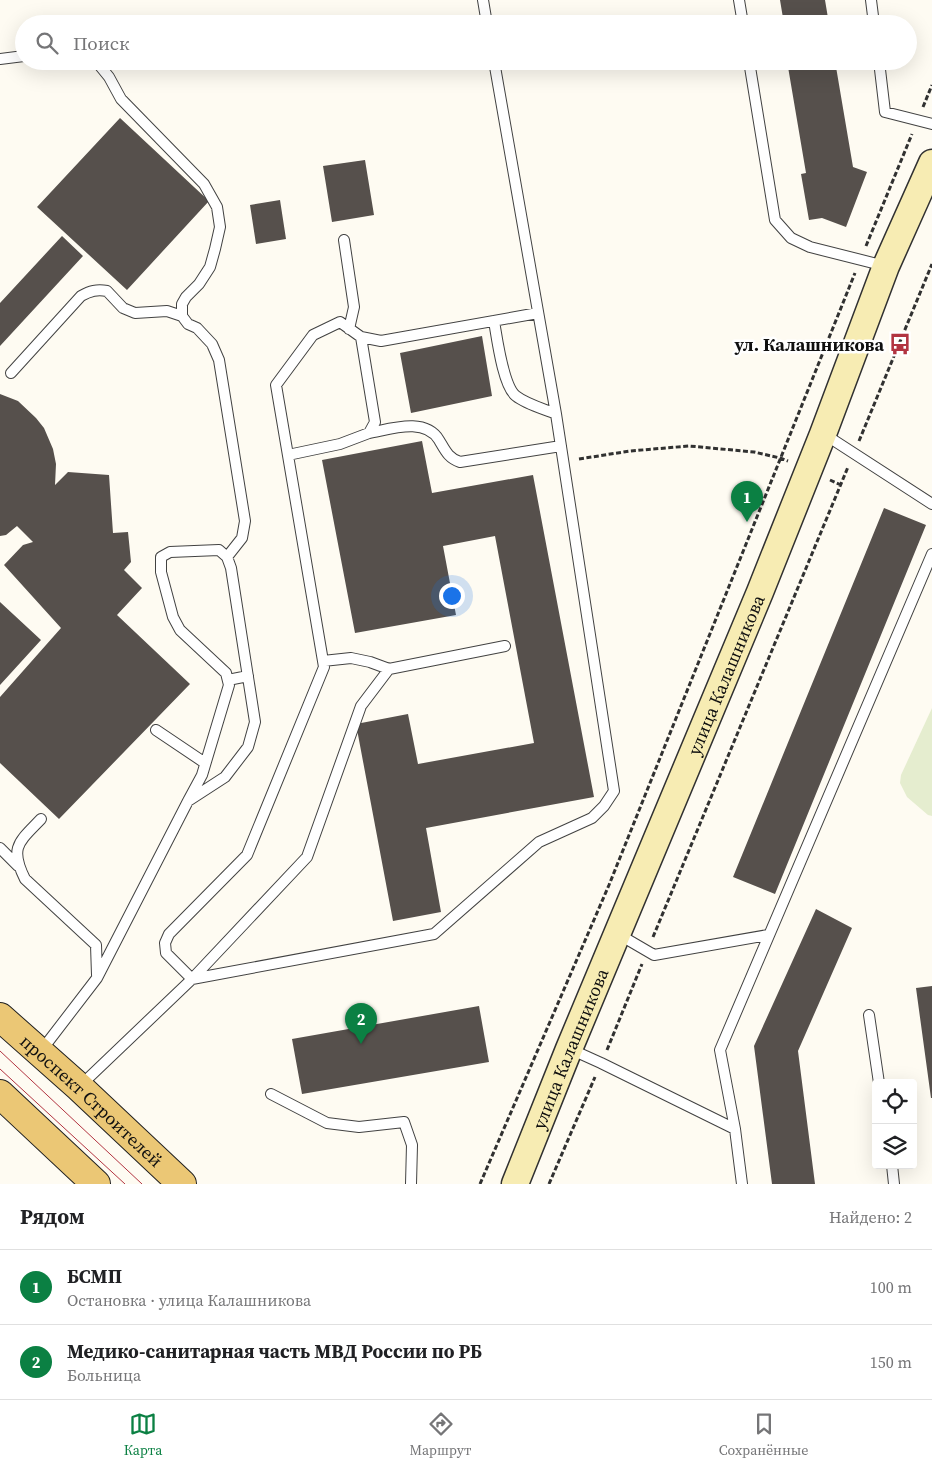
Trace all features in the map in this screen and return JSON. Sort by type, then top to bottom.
[{"type":"main road","name":"улица Калашникова","points":[[515,1184],[569,1049],[760,592],[823,434],[886,266],[932,163]]},
{"type":"main road","name":"проспект Строителей","points":[[0,1017],[79,1087],[182,1184]]},
{"type":"main road","points":[[0,1094],[96,1184]]},
{"type":"lane","points":[[483,0],[486,15]]},
{"type":"lane","points":[[739,0],[742,15]]},
{"type":"lane","points":[[871,0],[873,15]]},
{"type":"lane","points":[[0,59],[15,57]]},
{"type":"lane","points":[[104,70],[121,99],[204,184],[217,207],[220,227],[210,267],[182,304],[182,316]]},
{"type":"lane","points":[[192,979],[434,934],[539,842],[592,818],[604,806],[614,791],[556,414],[496,70]]},
{"type":"lane","points":[[750,70],[775,220],[791,238],[810,247],[886,266]]},
{"type":"lane","points":[[879,70],[885,112],[932,124]]},
{"type":"lane","points":[[344,240],[354,307],[349,329]]},
{"type":"lane","points":[[10,373],[81,296],[90,291],[107,291],[122,308],[135,313],[167,311],[182,316],[188,324],[197,328],[212,344],[219,360],[245,521],[242,538],[227,557]]},
{"type":"lane","points":[[192,979],[166,953],[165,943],[169,934],[247,855],[324,667],[276,384],[313,335],[340,322],[360,337],[380,341],[538,313]]},
{"type":"lane","points":[[494,321],[504,370],[509,385],[516,396],[556,414]]},
{"type":"lane","points":[[360,337],[375,422],[369,433]]},
{"type":"lane","points":[[288,455],[340,444],[369,433],[416,426],[426,428],[436,436],[451,459],[460,462],[561,446]]},
{"type":"lane","points":[[823,434],[932,504]]},
{"type":"lane","points":[[40,1053],[97,978],[188,801],[202,775],[229,685],[226,673],[180,630],[173,617],[161,572],[161,558],[170,552],[219,550],[227,557],[231,568],[255,722],[248,747],[225,777],[188,801]]},
{"type":"lane","points":[[742,1184],[735,1130],[720,1050],[932,554]]},
{"type":"lane","points":[[323,661],[351,658],[389,669],[505,646]]},
{"type":"lane","points":[[79,1087],[192,979],[307,857],[361,706],[389,669]]},
{"type":"lane","points":[[228,680],[248,676]]},
{"type":"lane","points":[[156,730],[205,763]]},
{"type":"lane","points":[[18,866],[16,852],[19,842],[41,818]]},
{"type":"lane","points":[[0,848],[18,866],[25,879],[96,945],[97,978]]},
{"type":"lane","points":[[618,934],[654,956],[768,935]]},
{"type":"lane","points":[[869,1015],[878,1079]]},
{"type":"lane","points":[[569,1049],[735,1130]]},
{"type":"lane","points":[[271,1094],[327,1123],[359,1127],[404,1122],[412,1145],[411,1184]]},
{"type":"lane","points":[[892,1169],[894,1184]]},
{"type":"path","points":[[480,1184],[609,885],[932,85]]},
{"type":"path","points":[[549,1184],[648,951],[932,264]]},
{"type":"path","points":[[563,462],[630,451],[689,446],[754,452],[780,458]]},
{"type":"green space","points":[[932,708],[932,816],[928,815],[907,797],[900,783],[901,775]]},
{"type":"building","points":[[780,0],[825,0],[828,15],[782,15]]},
{"type":"building","points":[[789,70],[837,70],[853,167],[867,172],[846,227],[822,218],[809,220],[801,174],[806,173]]},
{"type":"building","points":[[120,118],[209,201],[127,290],[37,207]]},
{"type":"building","points":[[365,160],[374,215],[332,222],[323,166]]},
{"type":"building","points":[[280,200],[286,239],[256,244],[250,205]]},
{"type":"building","points":[[62,236],[83,256],[0,346],[0,303]]},
{"type":"building","points":[[482,336],[492,396],[411,413],[400,353]]},
{"type":"building","points":[[0,394],[18,401],[44,428],[53,449],[56,464],[55,485],[68,472],[109,475],[113,533],[128,532],[131,562],[124,570],[142,588],[117,615],[190,684],[59,819],[0,763],[0,697],[61,628],[4,565],[23,545],[33,542],[17,526],[6,535],[0,536]]},
{"type":"building","points":[[422,441],[432,493],[533,475],[594,797],[426,828],[441,912],[393,921],[356,724],[408,714],[418,764],[534,743],[495,536],[443,546],[456,615],[355,633],[322,460]]},
{"type":"building","points":[[884,508],[926,525],[775,894],[733,877]]},
{"type":"building","points":[[0,602],[41,640],[0,685]]},
{"type":"building","points":[[816,909],[852,928],[798,1051],[815,1184],[772,1184],[754,1046]]},
{"type":"building","points":[[932,986],[932,1098],[931,1098],[916,988]]},
{"type":"building","points":[[479,1006],[489,1062],[302,1094],[292,1039]]},
{"type":"tram line","points":[[0,1051],[142,1184]]},
{"type":"tram line","points":[[0,1069],[125,1184]]},
{"type":"place","name":"ул. Калашникова","points":[[900,344]]},
{"type":"place","name":"БСМП","points":[[747,522]]},
{"type":"place","name":"Медико-санитарная часть МВД России по РБ","points":[[361,1044]]}]
